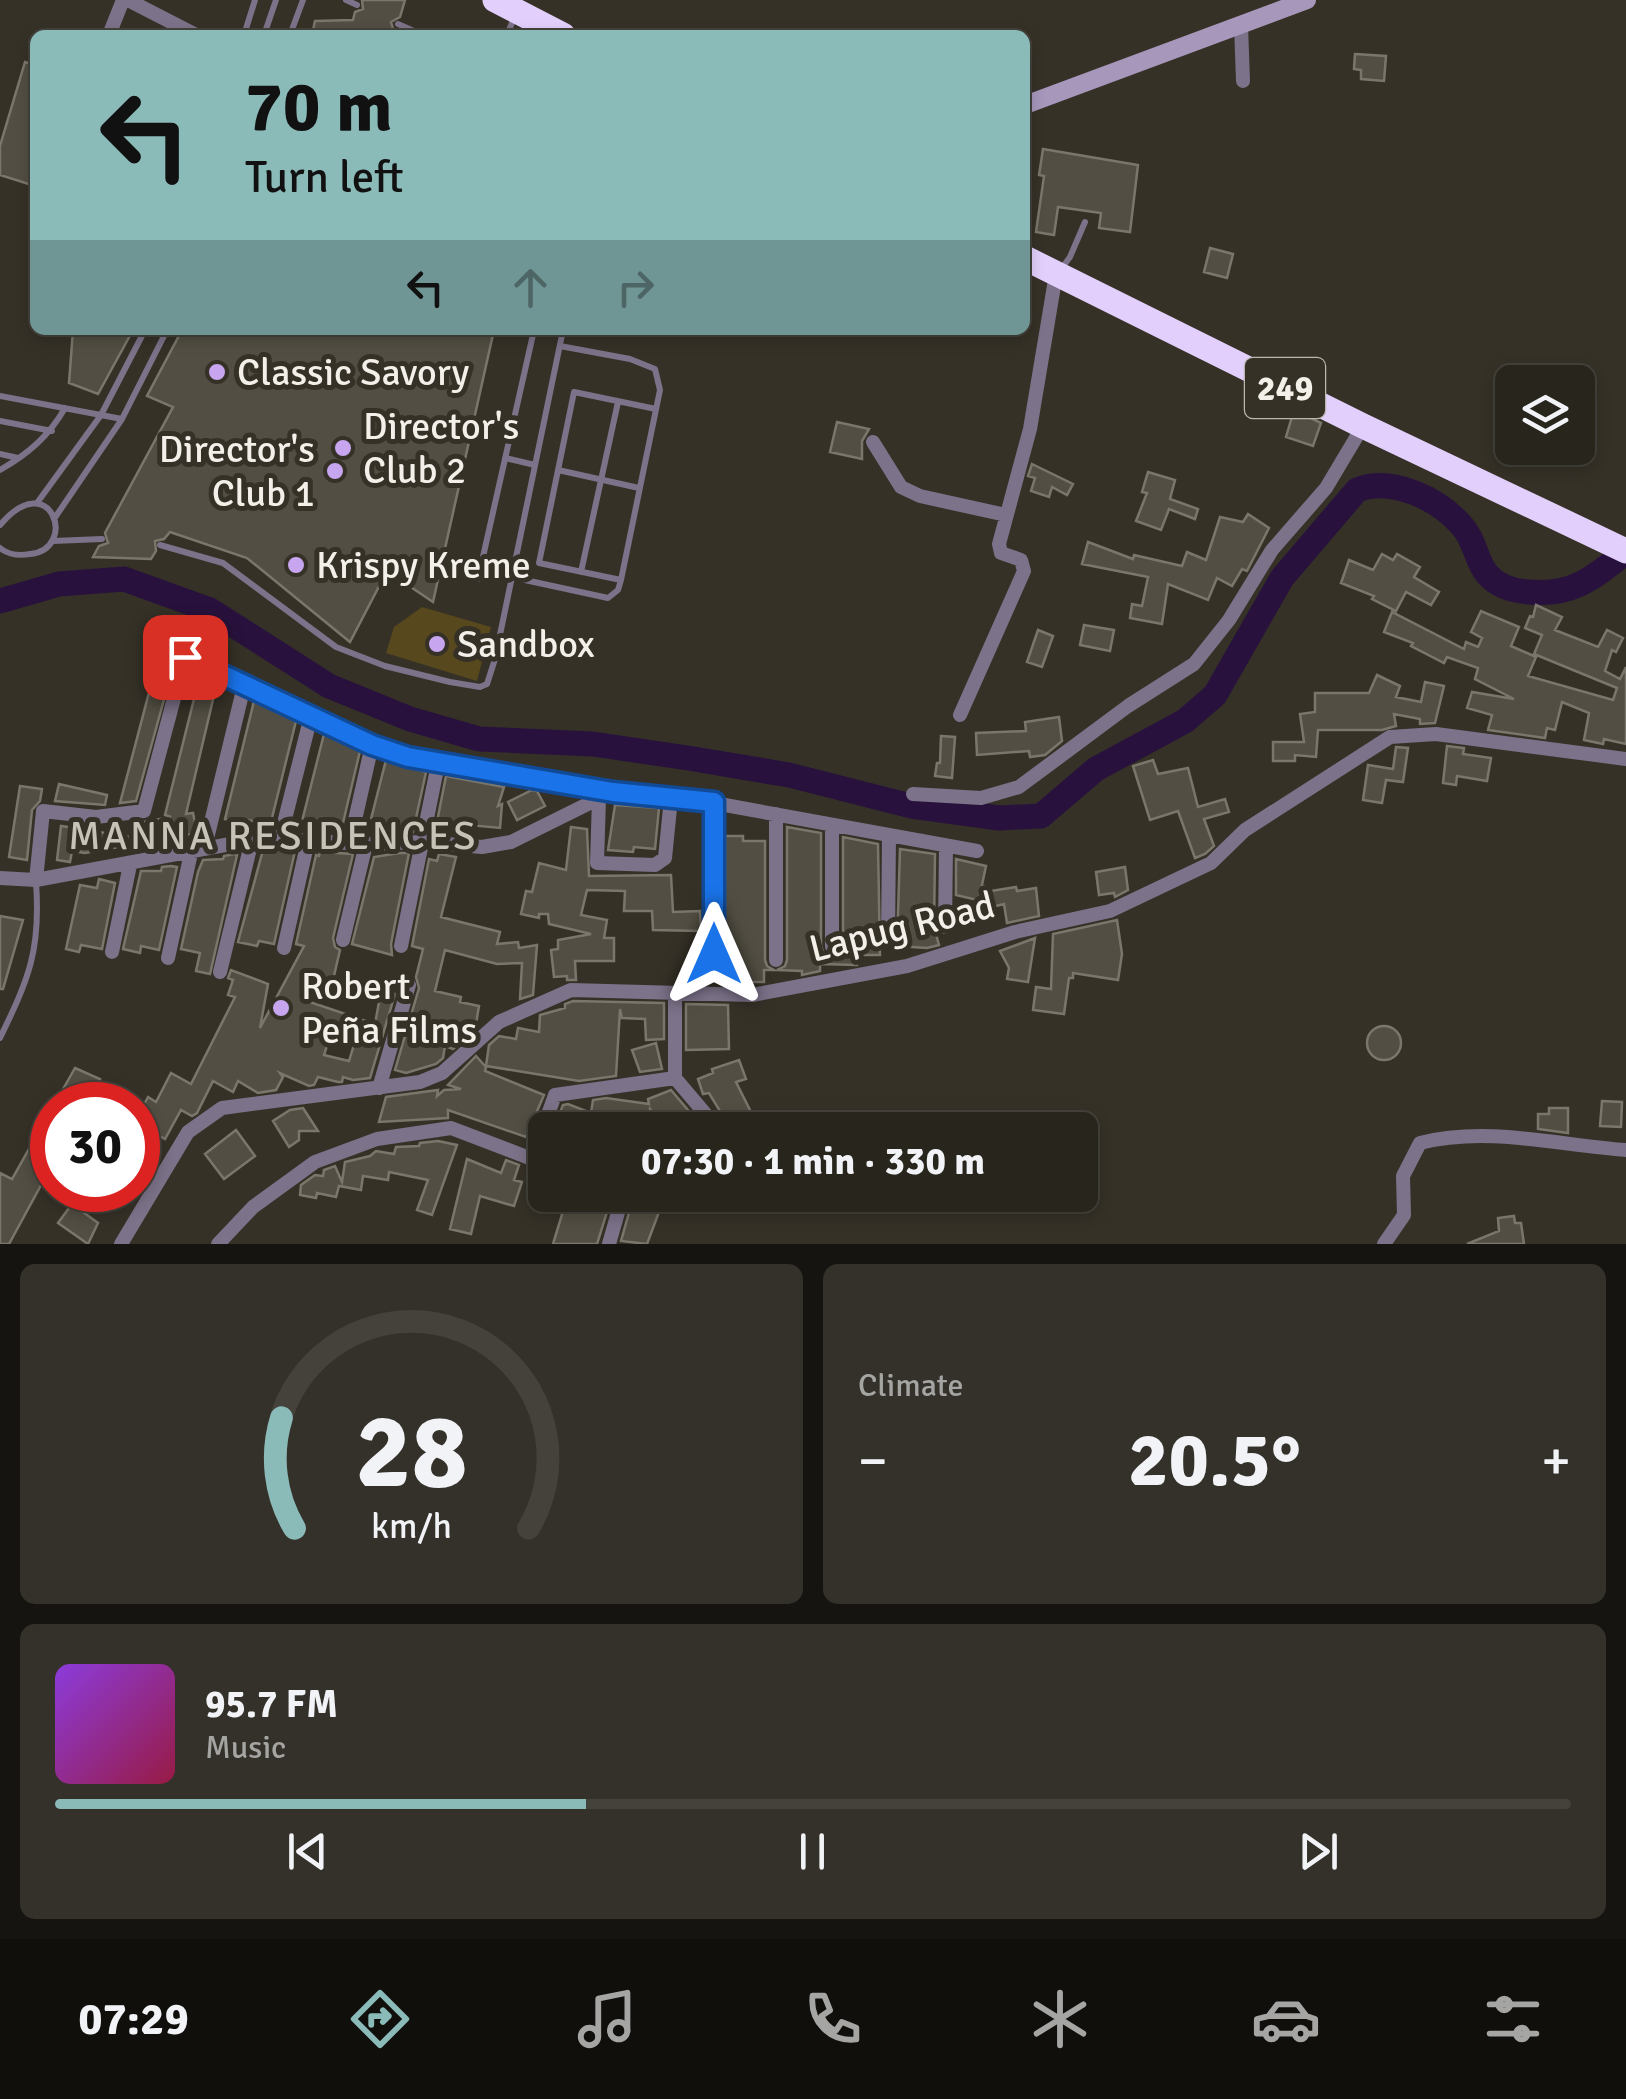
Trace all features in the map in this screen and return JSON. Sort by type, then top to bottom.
[{"type":"highway","points":[[506,16],[548,30]]},
{"type":"highway","name":"249","points":[[1030,261],[1626,551]]},
{"type":"street","points":[[111,30],[126,0],[186,30]]},
{"type":"street","points":[[1030,103],[1307,0]]},
{"type":"street","points":[[1241,24],[1242,81]]},
{"type":"street","points":[[960,716],[1024,571],[1022,560],[999,550],[1030,428],[1056,274]]},
{"type":"street","points":[[913,794],[980,798],[1020,787],[1128,706],[1194,664],[1229,620],[1272,550],[1326,488],[1363,426]]},
{"type":"street","points":[[873,442],[901,487],[920,496],[1006,515]]},
{"type":"street","points":[[36,880],[43,811],[96,817],[144,811],[185,657],[372,745],[438,764],[606,795],[714,802],[977,851]]},
{"type":"street","points":[[168,958],[244,686]]},
{"type":"street","points":[[280,839],[311,716]]},
{"type":"street","name":"Lapug Road","points":[[121,1244],[188,1132],[206,1116],[222,1108],[420,1082],[442,1073],[499,1022],[571,990],[752,996],[906,966],[1015,932],[1110,912],[1211,863],[1245,830],[1390,737],[1436,734],[1626,759]]},
{"type":"street","points":[[350,842],[372,745]]},
{"type":"street","points":[[401,946],[438,764]]},
{"type":"street","points":[[0,878],[36,880],[252,840],[423,842],[482,847],[510,842],[606,795]]},
{"type":"street","points":[[606,795],[597,862],[656,866],[665,858],[671,798]]},
{"type":"street","points":[[714,802],[714,954]]},
{"type":"street","points":[[776,814],[776,960]]},
{"type":"street","points":[[832,825],[832,946]]},
{"type":"street","points":[[888,941],[889,836]]},
{"type":"street","points":[[220,972],[252,840]]},
{"type":"street","points":[[284,948],[308,841]]},
{"type":"street","points":[[343,940],[366,844]]},
{"type":"street","points":[[946,846],[946,927]]},
{"type":"street","points":[[112,952],[130,865]]},
{"type":"street","points":[[379,1088],[409,986]]},
{"type":"street","points":[[675,993],[675,1078],[704,1112]]},
{"type":"street","points":[[551,1112],[555,1095],[675,1078]]},
{"type":"street","points":[[218,1244],[253,1207],[316,1162],[377,1139],[451,1128],[528,1158]]},
{"type":"street","points":[[1384,1244],[1404,1216],[1403,1176],[1420,1143],[1448,1136],[1502,1136],[1626,1150]]},
{"type":"street","points":[[609,1244],[618,1212]]},
{"type":"lane","points":[[246,30],[255,0]]},
{"type":"lane","points":[[266,30],[276,0]]},
{"type":"lane","points":[[292,30],[303,0]]},
{"type":"lane","points":[[346,0],[356,5]]},
{"type":"lane","points":[[398,24],[412,30]]},
{"type":"lane","points":[[1056,274],[1070,258],[1085,222]]},
{"type":"lane","points":[[37,504],[101,414],[142,335]]},
{"type":"lane","points":[[53,541],[54,518],[122,419],[164,335]]},
{"type":"lane","points":[[478,579],[533,335]]},
{"type":"lane","points":[[160,545],[222,563],[336,647],[385,666],[480,686],[487,684],[561,335]]},
{"type":"lane","points":[[511,577],[608,598],[618,590],[621,580],[660,390],[655,369],[630,359],[560,346]]},
{"type":"lane","points":[[621,580],[539,563],[574,392],[656,410]]},
{"type":"lane","points":[[0,396],[122,419]]},
{"type":"lane","points":[[581,572],[618,402]]},
{"type":"lane","points":[[0,470],[52,431],[65,408]]},
{"type":"lane","points":[[0,421],[52,431]]},
{"type":"lane","points":[[0,454],[20,458]]},
{"type":"lane","points":[[505,458],[535,464]]},
{"type":"lane","points":[[558,470],[640,488]]},
{"type":"lane","points":[[0,525],[15,508],[26,503],[48,509],[54,518]]},
{"type":"lane","points":[[0,558],[35,554],[53,541],[102,539]]},
{"type":"lane","points":[[0,548],[10,555]]},
{"type":"lane","points":[[0,1038],[26,986],[36,947],[36,880]]},
{"type":"shaded area","name":"Sandbox","points":[[422,607],[491,627],[477,681],[386,653],[394,627]]},
{"type":"building","points":[[362,0],[405,0],[400,17],[391,22],[393,30],[313,30],[315,21],[353,20],[355,12],[363,9]]},
{"type":"building","points":[[1355,54],[1386,56],[1384,81],[1361,79],[1361,70],[1354,69]]},
{"type":"building","points":[[25,62],[30,64],[30,184],[0,175],[0,146]]},
{"type":"building","points":[[1043,149],[1138,165],[1130,232],[1099,228],[1101,213],[1058,207],[1054,235],[1036,232],[1044,176],[1039,175]]},
{"type":"building","points":[[1210,248],[1233,254],[1227,278],[1204,272]]},
{"type":"building","points":[[73,335],[130,335],[98,394],[69,383]]},
{"type":"building","points":[[179,335],[493,335],[433,602],[387,571],[350,642],[247,558],[170,532],[155,541],[156,551],[151,559],[93,557],[99,546],[108,543],[105,533],[173,407],[147,396]]},
{"type":"building","points":[[1294,410],[1321,423],[1313,446],[1286,437]]},
{"type":"building","points":[[837,422],[869,429],[862,441],[862,459],[830,452]]},
{"type":"building","points":[[1032,464],[1073,484],[1067,495],[1052,487],[1049,497],[1031,491],[1035,478],[1028,476]]},
{"type":"building","points":[[1148,472],[1175,480],[1170,499],[1198,509],[1195,519],[1169,509],[1161,530],[1136,521],[1147,493],[1142,492]]},
{"type":"building","points":[[1248,514],[1269,528],[1247,571],[1242,569],[1232,586],[1217,578],[1208,600],[1168,584],[1162,624],[1130,618],[1132,604],[1142,606],[1148,577],[1082,564],[1088,542],[1133,559],[1134,555],[1182,566],[1187,552],[1206,560],[1220,517],[1243,522]]},
{"type":"building","points":[[1382,554],[1393,560],[1397,554],[1420,567],[1414,577],[1439,592],[1431,605],[1406,592],[1396,611],[1372,599],[1374,596],[1341,583],[1349,560],[1373,570]]},
{"type":"building","points":[[1536,605],[1562,617],[1555,630],[1598,647],[1607,630],[1623,638],[1616,652],[1612,650],[1605,671],[1620,679],[1626,667],[1626,744],[1584,740],[1589,713],[1562,702],[1555,730],[1547,728],[1545,738],[1488,730],[1492,715],[1467,708],[1472,692],[1514,699],[1475,679],[1478,668],[1447,657],[1444,663],[1411,646],[1413,643],[1384,632],[1392,612],[1464,649],[1466,642],[1478,647],[1482,638],[1471,632],[1481,611],[1519,627],[1511,646],[1536,657],[1528,676],[1613,700],[1617,688],[1534,654],[1542,635],[1525,628]]},
{"type":"building","points":[[1084,625],[1114,630],[1110,651],[1080,645]]},
{"type":"building","points":[[1038,630],[1053,636],[1042,667],[1027,662]]},
{"type":"building","points":[[162,643],[178,649],[136,801],[120,803]]},
{"type":"building","points":[[1377,675],[1400,686],[1396,697],[1421,702],[1425,682],[1444,686],[1435,723],[1420,724],[1420,719],[1394,714],[1396,726],[1382,730],[1318,730],[1316,757],[1295,755],[1295,761],[1273,761],[1273,742],[1304,742],[1300,714],[1315,712],[1315,693],[1369,693]]},
{"type":"building","points":[[198,683],[216,687],[186,814],[193,813],[197,833],[85,853],[72,851],[70,862],[57,860],[61,826],[75,828],[74,834],[92,831],[140,838],[143,822],[171,817],[165,815]]},
{"type":"building","points":[[254,701],[296,721],[270,826],[225,819]]},
{"type":"building","points":[[1059,717],[1062,741],[1045,755],[1030,757],[1029,751],[977,755],[976,733],[1026,731],[1025,722]]},
{"type":"building","points":[[324,734],[360,751],[343,823],[322,818],[320,826],[302,821]]},
{"type":"building","points":[[941,736],[955,737],[952,778],[935,776],[940,763]]},
{"type":"building","points":[[1447,746],[1464,748],[1463,754],[1491,758],[1487,781],[1457,776],[1456,785],[1443,783]]},
{"type":"building","points":[[1396,747],[1408,748],[1403,782],[1386,780],[1382,803],[1363,800],[1368,765],[1393,769]]},
{"type":"building","points":[[386,760],[426,772],[413,832],[370,823]]},
{"type":"building","points":[[1153,760],[1158,774],[1188,768],[1198,807],[1225,799],[1229,812],[1204,819],[1214,846],[1205,854],[1195,858],[1178,811],[1150,820],[1133,766]]},
{"type":"building","points":[[446,776],[504,787],[498,806],[502,804],[500,828],[437,822]]},
{"type":"building","points":[[59,784],[107,795],[105,805],[55,801]]},
{"type":"building","points":[[20,786],[42,789],[40,801],[32,810],[27,860],[9,857]]},
{"type":"building","points":[[537,791],[545,806],[517,820],[508,802]]},
{"type":"building","points":[[615,805],[659,808],[655,849],[608,850]]},
{"type":"building","points":[[571,827],[587,829],[589,876],[671,875],[673,912],[700,911],[701,931],[653,930],[652,911],[624,911],[625,891],[587,890],[581,915],[607,920],[604,938],[614,938],[614,961],[575,961],[576,980],[554,977],[551,950],[558,949],[558,940],[591,934],[549,924],[548,914],[539,914],[539,918],[521,914],[526,891],[532,892],[539,863],[566,870]]},
{"type":"building","points":[[787,827],[821,833],[821,946],[831,956],[838,955],[843,946],[843,837],[878,844],[880,955],[858,955],[857,965],[820,964],[820,971],[802,975],[802,971],[777,970],[787,960]]},
{"type":"building","points":[[725,836],[765,841],[765,960],[774,970],[764,970],[764,982],[746,982],[746,971],[722,971]]},
{"type":"building","points":[[900,849],[935,854],[934,927],[939,945],[897,946]]},
{"type":"building","points":[[263,850],[295,851],[274,944],[259,941],[257,946],[238,942]]},
{"type":"building","points":[[409,853],[392,955],[352,944],[374,857]]},
{"type":"building","points":[[353,854],[333,938],[340,950],[333,980],[314,975],[301,999],[375,1024],[381,991],[395,994],[370,1078],[343,1077],[338,1082],[318,1077],[309,1086],[280,1073],[283,1077],[276,1090],[258,1093],[238,1081],[233,1092],[213,1081],[197,1113],[192,1116],[181,1110],[165,1139],[160,1136],[160,1094],[171,1073],[191,1084],[235,997],[228,995],[233,980],[228,978],[231,970],[268,984],[260,1028],[304,946],[296,944],[316,855]],"holes":[[[332,1030],[356,1038],[349,1061],[324,1055]]]},
{"type":"building","points":[[439,854],[456,857],[441,917],[500,932],[497,944],[518,942],[519,948],[537,945],[533,995],[520,999],[522,963],[497,964],[445,950],[435,991],[479,1006],[476,1024],[453,1049],[445,1046],[443,1058],[436,1064],[406,1073],[395,1070],[419,988],[416,977],[423,949],[412,946],[429,859],[437,861]]},
{"type":"building","points":[[237,855],[210,974],[196,971],[200,953],[181,949],[198,872],[203,860]]},
{"type":"building","points":[[956,859],[986,866],[982,885],[986,886],[985,892],[1036,888],[1039,916],[1007,923],[1004,904],[988,908],[986,902],[956,895]]},
{"type":"building","points":[[162,867],[177,867],[159,950],[141,946],[140,953],[123,949],[141,871],[161,871]]},
{"type":"building","points":[[1125,867],[1128,890],[1115,897],[1114,893],[1099,895],[1096,872]]},
{"type":"building","points":[[99,879],[115,883],[102,949],[81,945],[79,952],[66,949],[80,885],[97,888]]},
{"type":"building","points":[[0,916],[23,920],[3,989],[0,989]]},
{"type":"building","points":[[1117,920],[1122,954],[1118,980],[1073,973],[1064,1014],[1033,1010],[1036,987],[1051,989],[1053,934]]},
{"type":"building","points":[[1035,938],[1028,982],[1007,979],[1009,968],[1000,951]]},
{"type":"building","points":[[664,1003],[664,1039],[646,1040],[645,1019],[622,1018],[620,1009],[616,1076],[579,1081],[486,1066],[489,1045],[499,1036],[516,1039],[518,1028],[539,1032],[540,1015],[565,1008],[565,1004]]},
{"type":"building","points":[[686,1004],[728,1005],[729,1049],[686,1050]]},
{"type":"building","points":[[1384,1026],[1396,1031],[1401,1043],[1396,1055],[1384,1060],[1372,1055],[1367,1043],[1372,1031]]},
{"type":"building","points":[[656,1043],[662,1069],[640,1072],[632,1050]]},
{"type":"building","points":[[476,1056],[485,1071],[544,1095],[537,1112],[528,1112],[526,1137],[448,1110],[448,1118],[379,1122],[386,1097],[438,1090],[437,1096],[444,1090],[461,1089],[448,1085]]},
{"type":"building","points":[[739,1060],[746,1079],[736,1082],[751,1112],[721,1112],[709,1093],[703,1094],[698,1079],[713,1073],[712,1069]]},
{"type":"building","points":[[75,1068],[100,1079],[98,1082],[67,1082]]},
{"type":"building","points":[[671,1090],[690,1112],[591,1112],[593,1100],[649,1104],[648,1099]]},
{"type":"building","points":[[1602,1101],[1622,1102],[1621,1127],[1600,1126]]},
{"type":"building","points":[[568,1104],[588,1112],[560,1112]]},
{"type":"building","points":[[303,1108],[318,1131],[299,1131],[299,1140],[289,1147],[273,1121],[290,1110]]},
{"type":"building","points":[[1549,1108],[1568,1108],[1568,1133],[1538,1129],[1538,1114],[1549,1114]]},
{"type":"building","points":[[236,1130],[255,1156],[224,1179],[205,1154]]},
{"type":"building","points":[[438,1141],[457,1145],[432,1215],[417,1210],[428,1180],[389,1172],[388,1180],[363,1176],[361,1190],[339,1186],[336,1197],[300,1195],[301,1185],[315,1175],[323,1176],[324,1170],[335,1166],[342,1182],[345,1162],[376,1151],[394,1154],[396,1147]]},
{"type":"building","points":[[30,1147],[30,1205],[9,1244],[0,1244],[0,1173],[12,1179]]},
{"type":"building","points":[[467,1159],[501,1173],[506,1160],[519,1165],[514,1180],[522,1182],[514,1206],[480,1196],[471,1234],[450,1229]]},
{"type":"building","points":[[66,1212],[83,1212],[98,1223],[88,1244],[58,1223]]},
{"type":"building","points":[[563,1212],[607,1212],[597,1244],[553,1244]]},
{"type":"building","points":[[629,1212],[659,1212],[647,1244],[621,1241]]},
{"type":"building","points":[[1514,1216],[1515,1223],[1521,1223],[1524,1244],[1467,1244],[1499,1231],[1498,1218]]},
{"type":"waterway","points":[[0,601],[59,584],[124,579],[210,610],[329,686],[410,719],[479,739],[593,744],[688,758],[789,775],[911,806],[999,818],[1041,816],[1096,769],[1185,721],[1215,695],[1282,578],[1357,490],[1371,486],[1400,488],[1441,507],[1466,532],[1487,574],[1512,589],[1544,592],[1570,588],[1626,552]]},
{"type":"place","name":"Classic Savory","points":[[217,372]]},
{"type":"place","name":"Director's Club 2","points":[[343,448]]},
{"type":"place","name":"Director's Club 1","points":[[335,471]]},
{"type":"place","name":"Krispy Kreme","points":[[296,565]]},
{"type":"place","name":"Sandbox","points":[[437,644]]},
{"type":"place","name":"Robert Peña Films","points":[[281,1008]]},
{"type":"district","name":"MANNA RESIDENCES","points":[[273,836]]},
{"type":"route","points":[[185,657],[372,745],[408,757],[613,792],[714,802],[714,954]]}]
